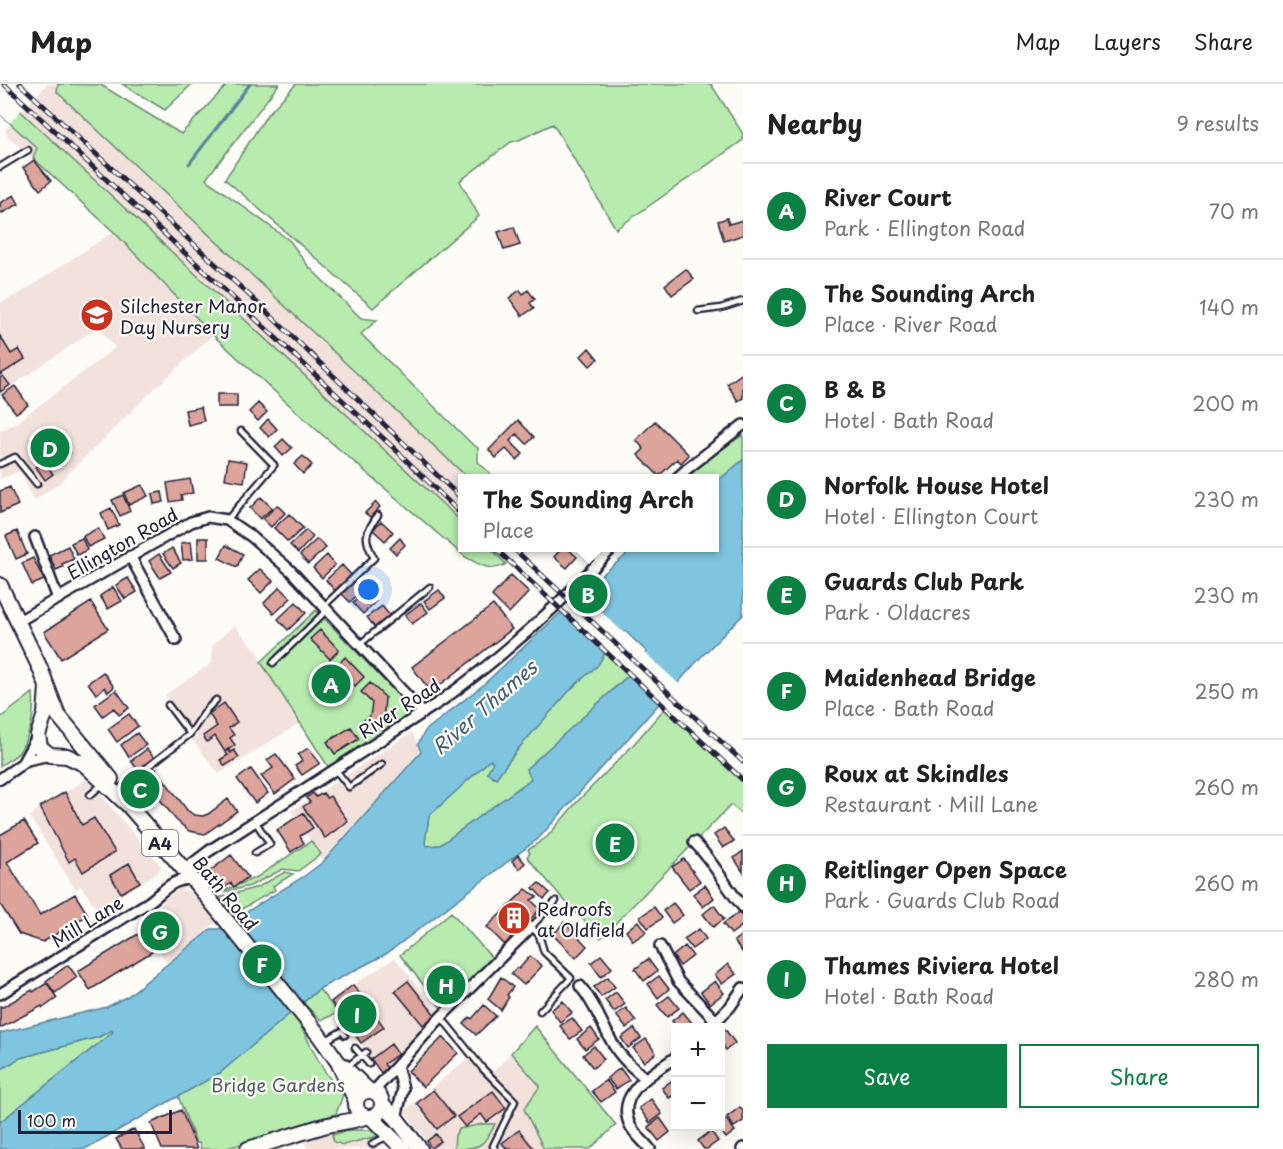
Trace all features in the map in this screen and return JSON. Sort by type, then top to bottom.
[{"type":"main road","name":"Bath Road","points":[[0,585],[4,603],[17,622],[58,716],[97,761],[129,806]]},
{"type":"main road","points":[[39,732],[45,724],[53,721],[68,727],[72,739],[71,745],[55,755],[40,747],[39,732],[45,714],[47,687]]},
{"type":"main road","name":"Bath Road","points":[[55,755],[71,757],[84,764],[129,806],[192,879],[342,1065],[379,1096],[382,1104]]},
{"type":"main road","name":"Bath Road","points":[[342,1065],[358,1112],[368,1117]]},
{"type":"main road","points":[[341,1122],[360,1094],[371,1091]]},
{"type":"main road","points":[[248,1149],[341,1122],[368,1117],[379,1113],[382,1104]]},
{"type":"main road","name":"A4","points":[[382,1104],[420,1149]]},
{"type":"main road","name":"A4","points":[[368,1117],[403,1149]]},
{"type":"street","points":[[682,474],[743,425]]},
{"type":"street","name":"Ellington Road","points":[[17,622],[191,522],[208,517],[226,520]]},
{"type":"street","points":[[226,520],[252,537],[290,570],[423,713]]},
{"type":"street","points":[[35,537],[58,599]]},
{"type":"street","name":"River Road","points":[[192,879],[208,851],[423,713],[473,678],[581,582],[608,552]]},
{"type":"street","points":[[129,556],[176,640]]},
{"type":"street","points":[[23,762],[39,732]]},
{"type":"street","points":[[0,778],[23,762],[39,756],[55,755]]},
{"type":"street","points":[[694,842],[706,853],[743,907]]},
{"type":"street","name":"Mill Lane","points":[[0,994],[148,902],[176,881],[192,879]]},
{"type":"street","points":[[371,1091],[531,927]]},
{"type":"street","points":[[660,946],[678,981],[712,1023]]},
{"type":"street","points":[[580,986],[601,1016],[613,1044],[627,1063],[645,1078]]},
{"type":"street","points":[[714,1023],[730,1007],[743,988]]},
{"type":"street","points":[[650,1149],[632,1128],[627,1117],[627,1104],[631,1093],[645,1078],[671,1060]]},
{"type":"street","points":[[396,1118],[403,1089],[397,1066]]},
{"type":"lane","points":[[0,167],[28,150]]},
{"type":"lane","points":[[698,310],[721,308],[743,300]]},
{"type":"lane","points":[[226,520],[274,465],[241,431]]},
{"type":"lane","points":[[0,464],[15,457],[37,484]]},
{"type":"lane","points":[[273,663],[374,558],[366,543],[367,531],[378,515]]},
{"type":"lane","points":[[360,644],[430,587]]},
{"type":"lane","points":[[118,790],[190,734],[216,700]]},
{"type":"lane","points":[[168,705],[190,734]]},
{"type":"lane","points":[[334,769],[349,787],[382,764]]},
{"type":"lane","points":[[90,795],[105,782]]},
{"type":"lane","points":[[255,821],[270,843],[255,854]]},
{"type":"lane","points":[[540,1011],[571,978],[544,952],[539,935],[531,927],[556,901]]},
{"type":"lane","points":[[441,1017],[483,1069],[515,1101],[493,1146],[495,1149]]},
{"type":"lane","points":[[320,1037],[333,1038],[342,1031],[345,1035]]},
{"type":"lane","points":[[355,1048],[364,1054],[369,1064]]},
{"type":"lane","points":[[342,1065],[364,1054]]},
{"type":"lane","points":[[372,1144],[389,1134]]},
{"type":"shaded area","points":[[47,84],[73,84],[491,474],[458,474],[458,551],[319,432],[213,335],[150,393],[59,483],[34,501],[20,471],[0,479],[0,431],[16,423],[115,348],[98,327],[0,394],[0,303],[19,294],[113,232],[6,134],[6,129]]},
{"type":"shaded area","points":[[459,552],[496,552],[506,564],[502,567],[486,568]]},
{"type":"shaded area","points":[[234,625],[261,656],[259,658],[300,723],[219,774],[192,740],[197,736],[165,695],[212,663],[212,646]]},
{"type":"shaded area","points":[[412,732],[421,752],[323,860],[291,811]]},
{"type":"shaded area","points":[[87,779],[162,867],[157,873],[97,909],[81,886],[75,889],[30,817],[36,810]]},
{"type":"shaded area","points":[[180,888],[198,899],[217,921],[177,957],[167,963],[140,921],[161,907],[163,901]]},
{"type":"shaded area","points":[[395,958],[440,1015],[382,1072],[350,1029],[332,999]]},
{"type":"shaded area","points":[[535,1026],[616,1125],[590,1149],[433,1149],[404,1111],[467,1059],[469,1061],[472,1058],[490,1076]]},
{"type":"shaded area","points":[[349,1128],[365,1130],[379,1149],[307,1149],[305,1141]]},
{"type":"green space","points":[[58,84],[101,85],[181,134],[228,84],[279,84],[206,179],[290,241],[308,266],[361,318],[377,320],[361,334],[478,448],[478,462],[491,474],[464,474],[57,92]]},
{"type":"green space","points":[[122,84],[192,84],[165,110]]},
{"type":"green space","points":[[296,84],[711,84],[743,134],[743,140],[616,229],[553,124],[511,142],[460,181],[479,216],[373,308],[225,179],[267,115]]},
{"type":"green space","points":[[0,92],[458,518],[458,551],[319,432],[217,339],[114,232],[33,158],[37,148],[0,114]]},
{"type":"green space","points":[[743,435],[743,460],[719,480],[719,474],[690,474]]},
{"type":"green space","points":[[459,552],[494,552],[506,564],[490,568]]},
{"type":"green space","points":[[316,610],[409,706],[411,712],[409,717],[329,768],[261,662]]},
{"type":"green space","points":[[606,651],[630,674],[616,686],[532,779],[440,845],[427,846],[425,843],[429,816],[490,759],[494,762],[487,773],[496,778],[541,721],[594,667]]},
{"type":"green space","points":[[33,693],[31,723],[24,744],[18,753],[0,766],[0,718]]},
{"type":"green space","points":[[664,709],[743,783],[743,815],[731,805],[601,938],[527,857],[530,853],[528,850],[547,837]]},
{"type":"green space","points":[[311,841],[321,854],[298,871],[283,869],[250,886],[216,894],[257,877]]},
{"type":"green space","points":[[285,872],[293,874],[273,886],[275,890],[233,914],[219,898],[258,887]]},
{"type":"green space","points":[[451,912],[493,959],[444,1011],[400,955]]},
{"type":"green space","points":[[319,989],[338,1013],[321,1020],[303,1003]]},
{"type":"green space","name":"Bridge Gardens","points":[[291,1012],[331,1080],[327,1084],[331,1088],[335,1085],[343,1095],[336,1114],[225,1149],[201,1149],[199,1143],[196,1143],[178,1096],[220,1073]]},
{"type":"green space","points":[[535,1026],[616,1125],[590,1149],[544,1149],[524,1109],[540,1086],[511,1053]]},
{"type":"green space","points":[[112,1030],[113,1032],[0,1122],[0,1070],[20,1058],[99,1037]]},
{"type":"green space","points":[[495,1124],[484,1142],[475,1147],[454,1149],[455,1135],[459,1129]]},
{"type":"green space","points":[[348,1130],[370,1130],[378,1136],[343,1145],[334,1142],[332,1135]]},
{"type":"water","name":"River Thames","points":[[743,460],[743,615],[701,657],[539,838],[386,954],[319,989],[220,1073],[85,1149],[0,1149],[0,1122],[113,1032],[112,1030],[99,1037],[20,1058],[0,1070],[0,1033],[107,1007],[128,996],[211,929],[219,929],[323,862],[421,752],[418,744],[425,731],[483,685],[599,577],[630,552],[719,552],[719,480]],"holes":[[[625,631],[647,652],[630,674],[526,769],[531,779],[440,845],[427,846],[425,843],[429,816],[490,760],[493,762],[487,773],[496,778],[517,750],[572,688],[598,665],[606,651]]]},
{"type":"pier","points":[[1,84],[44,84],[10,123],[0,114]]},
{"type":"pier","points":[[579,591],[680,685],[661,706],[626,673],[643,652],[625,635],[607,655],[559,610]]},
{"type":"building","points":[[34,160],[51,181],[40,190],[23,168]]},
{"type":"building","points":[[14,195],[19,204],[2,213],[0,203]]},
{"type":"building","points":[[727,218],[729,224],[743,220],[743,235],[724,241],[718,221]]},
{"type":"building","points":[[514,227],[520,245],[504,250],[498,232]]},
{"type":"building","points":[[686,269],[694,279],[672,295],[665,285]]},
{"type":"building","points":[[520,290],[523,294],[528,290],[535,299],[530,303],[534,308],[522,316],[509,298]]},
{"type":"building","points":[[0,336],[11,354],[19,349],[25,359],[0,375]]},
{"type":"building","points":[[589,348],[598,359],[590,366],[581,356]]},
{"type":"building","points":[[743,373],[743,398],[738,401],[727,384]]},
{"type":"building","points":[[3,376],[10,385],[0,392],[0,378]]},
{"type":"building","points":[[15,386],[28,405],[16,413],[2,395]]},
{"type":"building","points":[[217,394],[237,394],[237,407],[217,407]]},
{"type":"building","points":[[258,403],[267,412],[258,421],[249,412]]},
{"type":"building","points":[[201,407],[204,421],[188,425],[185,410]]},
{"type":"building","points":[[268,419],[277,429],[269,437],[260,428]]},
{"type":"building","points":[[518,420],[534,437],[527,444],[517,434],[510,441],[523,454],[517,460],[506,449],[496,458],[489,450]]},
{"type":"building","points":[[655,421],[689,455],[681,463],[677,459],[661,474],[657,474],[638,455],[644,449],[636,440]]},
{"type":"building","points":[[38,434],[44,443],[55,435],[70,453],[56,464],[47,452],[42,456],[30,440]]},
{"type":"building","points":[[283,439],[292,448],[283,456],[275,447]]},
{"type":"building","points":[[303,456],[312,465],[303,474],[294,464]]},
{"type":"building","points":[[228,459],[247,462],[244,482],[225,479]]},
{"type":"building","points":[[44,461],[53,474],[45,480],[36,467]]},
{"type":"building","points":[[190,479],[193,493],[181,495],[182,500],[170,502],[167,483]]},
{"type":"building","points":[[142,485],[148,496],[129,505],[124,493]]},
{"type":"building","points":[[10,487],[18,505],[0,513],[0,491]]},
{"type":"building","points":[[162,492],[164,502],[154,504],[152,494]]},
{"type":"building","points":[[123,495],[130,511],[120,516],[112,500]]},
{"type":"building","points":[[261,497],[272,508],[260,519],[250,508]]},
{"type":"building","points":[[376,502],[380,507],[370,517],[365,513]]},
{"type":"building","points":[[277,505],[285,513],[271,527],[263,519]]},
{"type":"building","points":[[111,508],[119,525],[108,530],[101,513]]},
{"type":"building","points":[[289,514],[303,528],[288,542],[274,528]]},
{"type":"building","points":[[381,521],[393,532],[385,541],[373,530]]},
{"type":"building","points":[[98,528],[104,539],[88,547],[83,536]]},
{"type":"building","points":[[306,530],[313,537],[298,553],[290,545]]},
{"type":"building","points":[[17,531],[27,554],[16,559],[6,536]]},
{"type":"building","points":[[82,538],[87,550],[77,555],[71,543]]},
{"type":"building","points":[[198,538],[208,538],[208,559],[198,559]]},
{"type":"building","points":[[400,538],[405,545],[396,554],[390,548]]},
{"type":"building","points":[[317,539],[326,548],[308,564],[300,555]]},
{"type":"building","points":[[191,542],[193,559],[183,560],[181,543]]},
{"type":"building","points":[[226,545],[243,554],[237,567],[219,558]]},
{"type":"building","points":[[68,546],[74,559],[62,564],[63,567],[56,570],[49,555]]},
{"type":"building","points":[[172,548],[181,563],[173,568],[163,554]]},
{"type":"building","points":[[558,552],[571,552],[577,557],[567,568],[554,557]]},
{"type":"building","points":[[159,554],[171,572],[160,578],[149,561]]},
{"type":"building","points":[[327,555],[335,565],[322,578],[313,568]]},
{"type":"building","points":[[33,558],[44,580],[32,585],[22,563]]},
{"type":"building","points":[[342,565],[352,576],[335,591],[326,580]]},
{"type":"building","points":[[260,569],[273,581],[261,593],[248,580]]},
{"type":"building","points":[[511,575],[529,592],[509,613],[492,596]]},
{"type":"building","points":[[128,578],[137,592],[125,599],[116,585]]},
{"type":"building","points":[[355,581],[363,589],[350,602],[342,594]]},
{"type":"building","points":[[113,587],[122,601],[108,609],[100,596]]},
{"type":"building","points":[[280,587],[291,598],[274,614],[264,603]]},
{"type":"building","points":[[366,590],[376,601],[363,614],[353,603]]},
{"type":"building","points":[[439,590],[445,598],[430,609],[424,601]]},
{"type":"building","points":[[91,602],[108,629],[61,659],[44,632]]},
{"type":"building","points":[[296,602],[306,613],[288,630],[278,619]]},
{"type":"building","points":[[421,603],[428,612],[412,624],[405,615]]},
{"type":"building","points":[[493,605],[512,629],[431,692],[412,667]]},
{"type":"building","points":[[382,606],[390,616],[375,628],[367,617]]},
{"type":"building","points":[[320,630],[339,650],[330,659],[310,639]]},
{"type":"building","points":[[345,657],[364,677],[355,686],[336,667]]},
{"type":"building","points":[[103,672],[114,687],[108,692],[105,687],[96,694],[88,683]]},
{"type":"building","points":[[370,683],[385,697],[383,724],[365,735],[358,724],[370,716],[372,703],[361,692]]},
{"type":"building","points":[[116,690],[129,708],[119,715],[114,708],[103,716],[95,705]]},
{"type":"building","points":[[224,703],[237,722],[229,728],[234,735],[230,738],[235,745],[225,752],[215,736],[207,742],[203,736],[217,726],[209,714]]},
{"type":"building","points":[[129,714],[138,726],[117,742],[108,729]]},
{"type":"building","points":[[351,727],[359,739],[335,754],[327,742]]},
{"type":"building","points":[[137,733],[146,745],[129,757],[121,745]]},
{"type":"building","points":[[308,748],[320,763],[302,775],[295,766],[302,761],[298,755]]},
{"type":"building","points":[[147,749],[154,758],[138,770],[131,761]]},
{"type":"building","points":[[228,749],[231,753],[234,750],[239,757],[225,766],[220,760],[228,755],[225,752]]},
{"type":"building","points":[[276,754],[295,779],[275,794],[261,776],[273,768],[267,760]]},
{"type":"building","points":[[156,769],[187,810],[194,815],[208,814],[228,799],[237,811],[205,834],[189,831],[176,820],[144,779]]},
{"type":"building","points":[[251,769],[268,793],[255,803],[237,779]]},
{"type":"building","points":[[65,792],[82,825],[94,818],[115,852],[83,872],[75,858],[69,862],[40,807]]},
{"type":"building","points":[[313,793],[316,797],[323,793],[327,798],[330,796],[348,821],[325,838],[303,807],[310,802],[306,798]]},
{"type":"building","points":[[303,813],[313,828],[300,836],[304,843],[291,852],[277,830]]},
{"type":"building","points":[[24,821],[38,843],[7,862],[40,915],[75,894],[88,915],[43,942],[19,934],[0,904],[0,835]]},
{"type":"building","points":[[724,828],[734,841],[723,848],[714,835]]},
{"type":"building","points":[[743,851],[743,872],[734,858]]},
{"type":"building","points":[[231,855],[248,877],[234,887],[231,883],[219,892],[206,874]]},
{"type":"building","points":[[518,855],[525,863],[519,869],[512,861]]},
{"type":"building","points":[[684,859],[700,881],[689,889],[672,867]]},
{"type":"building","points":[[129,863],[140,882],[121,893],[110,875]]},
{"type":"building","points":[[539,883],[550,893],[544,899],[533,888]]},
{"type":"building","points":[[705,885],[714,898],[703,907],[693,894]]},
{"type":"building","name":"Redroofs at Oldfield","points":[[526,889],[537,897],[531,900],[540,909],[506,946],[487,927]]},
{"type":"building","points":[[673,903],[683,915],[672,923],[663,911]]},
{"type":"building","points":[[714,905],[724,919],[713,927],[703,914]]},
{"type":"building","points":[[654,907],[662,918],[648,928],[640,917]]},
{"type":"building","points":[[739,912],[743,918],[743,925],[731,934],[723,924]]},
{"type":"building","points":[[164,915],[176,934],[156,947],[144,927]]},
{"type":"building","points":[[638,921],[646,932],[633,941],[626,931]]},
{"type":"building","points":[[564,922],[587,946],[576,958],[553,935]]},
{"type":"building","points":[[699,929],[706,939],[692,949],[684,939]]},
{"type":"building","points":[[143,931],[155,950],[90,990],[78,971]]},
{"type":"building","points":[[743,934],[743,953],[734,941]]},
{"type":"building","points":[[685,946],[693,956],[680,966],[673,956]]},
{"type":"building","points":[[601,955],[612,968],[601,977],[591,963]]},
{"type":"building","points":[[530,956],[542,966],[524,985],[511,974],[517,967],[519,969]]},
{"type":"building","points":[[648,959],[657,971],[644,981],[635,969]]},
{"type":"building","points":[[728,964],[736,974],[722,984],[715,975]]},
{"type":"building","points":[[68,965],[77,977],[55,993],[46,981]]},
{"type":"building","points":[[659,976],[669,989],[658,998],[648,984]]},
{"type":"building","points":[[501,977],[513,987],[501,1010],[488,999]]},
{"type":"building","points":[[608,977],[615,987],[601,997],[594,987]]},
{"type":"building","points":[[408,981],[435,1015],[423,1025],[395,991]]},
{"type":"building","points":[[715,981],[724,993],[710,1004],[701,992]]},
{"type":"building","points":[[47,983],[57,998],[43,1008],[42,1006],[0,1028],[0,1006],[3,1007]]},
{"type":"building","points":[[353,985],[384,1027],[361,1043],[331,1002]]},
{"type":"building","points":[[616,992],[625,1004],[614,1012],[605,1000]]},
{"type":"building","points":[[669,996],[679,1008],[667,1017],[657,1005]]},
{"type":"building","points":[[563,1001],[572,1013],[560,1022],[551,1010]]},
{"type":"building","points":[[484,1005],[496,1016],[476,1035],[464,1024],[470,1017],[472,1019]]},
{"type":"building","points":[[626,1008],[636,1021],[626,1028],[616,1015]]},
{"type":"building","points":[[683,1012],[692,1023],[673,1023],[672,1021]]},
{"type":"building","points":[[572,1018],[582,1031],[570,1039],[560,1026]]},
{"type":"building","points":[[591,1028],[599,1039],[585,1049],[577,1039]]},
{"type":"building","points":[[634,1028],[641,1038],[628,1048],[621,1038]]},
{"type":"building","points":[[725,1029],[735,1043],[725,1049]]},
{"type":"building","points":[[443,1037],[458,1053],[423,1087],[408,1071]]},
{"type":"building","points":[[646,1039],[656,1053],[644,1062],[633,1048]]},
{"type":"building","points":[[391,1044],[398,1054],[384,1064],[387,1068],[381,1073],[371,1059]]},
{"type":"building","points":[[594,1046],[604,1059],[593,1068],[583,1055]]},
{"type":"building","points":[[620,1068],[629,1080],[616,1089],[607,1078]]},
{"type":"building","points":[[606,1080],[615,1092],[601,1102],[592,1091]]},
{"type":"building","points":[[671,1081],[671,1097],[669,1098],[662,1088]]},
{"type":"building","points":[[433,1090],[454,1116],[437,1129],[417,1103]]},
{"type":"building","points":[[493,1091],[506,1108],[487,1122],[481,1114],[465,1127],[457,1117]]},
{"type":"building","points":[[651,1099],[662,1114],[650,1123],[639,1108]]},
{"type":"building","points":[[740,1107],[743,1111],[743,1121],[734,1127],[727,1117]]},
{"type":"building","points":[[181,1110],[197,1149],[162,1149],[151,1123]]},
{"type":"building","points":[[660,1118],[670,1132],[659,1141],[648,1127]]},
{"type":"building","points":[[725,1120],[735,1131],[726,1138],[721,1131],[725,1131]]},
{"type":"building","points":[[134,1129],[145,1149],[122,1149],[116,1139]]},
{"type":"building","points":[[519,1130],[534,1149],[507,1149],[502,1143]]},
{"type":"building","points":[[711,1131],[718,1141],[704,1149],[698,1141]]},
{"type":"building","points":[[436,1134],[441,1141],[431,1148],[427,1141]]},
{"type":"waterway","points":[[189,164],[250,84]]},
{"type":"railway","points":[[4,84],[398,452],[458,511]]},
{"type":"railway","points":[[20,84],[248,294],[458,495]]},
{"type":"railway","points":[[499,552],[743,780]]},
{"type":"railway","points":[[517,552],[743,762]]},
{"type":"place","name":"Silchester Manor Day Nursery","points":[[97,315]]},
{"type":"place","name":"Norfolk House Hotel","points":[[50,448]]},
{"type":"place","name":"The Sounding Arch","points":[[588,594]]},
{"type":"place","name":"River Court","points":[[331,684]]},
{"type":"place","name":"B & B","points":[[140,789]]},
{"type":"place","name":"Guards Club Park","points":[[615,843]]},
{"type":"place","name":"Redroofs at Oldfield","points":[[514,918]]},
{"type":"place","name":"Roux at Skindles","points":[[160,931]]},
{"type":"place","name":"Maidenhead Bridge","points":[[262,964]]},
{"type":"place","name":"Reitlinger Open Space","points":[[446,985]]},
{"type":"place","name":"Thames Riviera Hotel","points":[[357,1014]]}]
